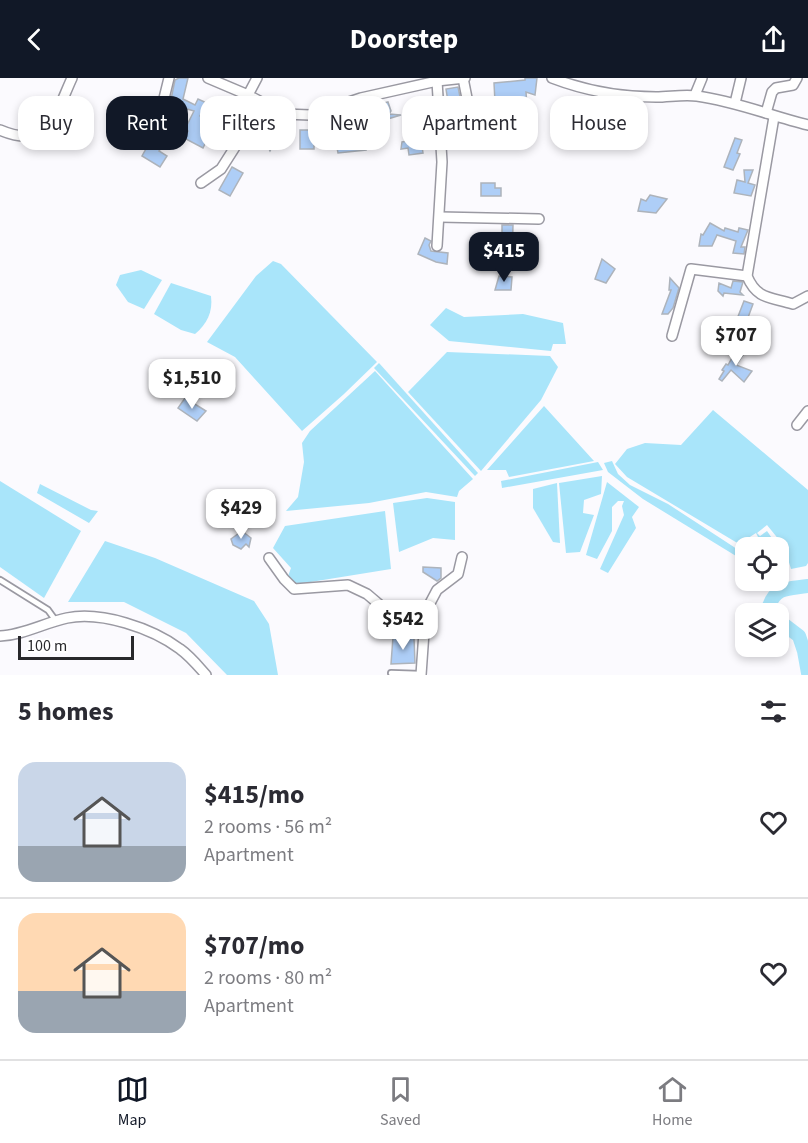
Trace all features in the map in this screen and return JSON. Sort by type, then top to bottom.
[{"type":"street","points":[[0,130],[15,136],[29,136],[47,129],[54,121],[72,78]]},
{"type":"street","points":[[165,96],[169,78]]},
{"type":"street","points":[[208,78],[248,95],[257,78]]},
{"type":"street","points":[[296,114],[310,115],[361,98],[437,81],[464,78],[467,96]]},
{"type":"street","points":[[552,78],[603,93],[656,97],[695,95],[735,103],[808,125]]},
{"type":"street","points":[[695,95],[702,78]]},
{"type":"street","points":[[735,103],[741,78]]},
{"type":"street","points":[[798,78],[793,85],[776,88],[772,92],[747,276],[751,286],[758,294],[794,304],[808,296]]},
{"type":"street","points":[[437,81],[442,162],[437,246]]},
{"type":"street","points":[[201,183],[221,169],[233,150]]},
{"type":"street","points":[[440,217],[540,219]]},
{"type":"street","points":[[672,336],[691,269],[747,276]]},
{"type":"street","points":[[797,425],[808,411]]},
{"type":"street","points":[[421,674],[428,607],[437,590],[458,574],[462,557]]},
{"type":"street","points":[[269,558],[294,589],[348,585],[367,594],[394,617],[424,632]]},
{"type":"street","points":[[0,636],[10,636],[56,621],[82,616],[102,618],[126,623],[168,641],[181,650],[206,675]]},
{"type":"lane","points":[[0,580],[48,610],[56,621]]},
{"type":"lane","points":[[391,673],[421,674]]},
{"type":"water","points":[[273,261],[281,264],[377,362],[302,431],[235,357],[207,342],[256,276]]},
{"type":"water","points":[[141,270],[162,280],[144,309],[128,302],[116,285],[120,275]]},
{"type":"water","points":[[171,283],[211,296],[208,317],[195,334],[181,330],[154,314]]},
{"type":"water","points":[[446,308],[464,317],[523,314],[563,323],[566,344],[553,344],[551,351],[449,341],[430,325]]},
{"type":"water","points":[[447,352],[550,356],[558,367],[541,400],[481,471],[408,392]]},
{"type":"water","points":[[379,363],[478,473],[475,476],[374,368]]},
{"type":"water","points":[[375,371],[473,479],[459,491],[457,497],[426,492],[369,503],[286,511],[298,497],[304,462],[302,443],[310,431]]},
{"type":"water","points":[[544,406],[594,461],[509,477],[506,470],[487,470]]},
{"type":"water","points":[[713,410],[808,490],[808,563],[806,566],[791,569],[789,537],[777,537],[767,525],[757,533],[760,536],[767,531],[771,537],[758,537],[756,533],[750,537],[735,537],[735,542],[627,477],[615,464],[627,449],[645,443],[681,445]]},
{"type":"water","points":[[612,461],[618,474],[630,485],[668,504],[735,548],[735,555],[643,499],[608,472],[604,463]]},
{"type":"water","points":[[598,462],[603,470],[502,488],[501,481]]},
{"type":"water","points":[[602,476],[601,494],[584,500],[583,513],[594,515],[580,552],[566,553],[559,483]]},
{"type":"water","points":[[0,481],[81,531],[44,598],[0,567]]},
{"type":"water","points":[[607,482],[639,507],[632,517],[636,528],[608,573],[600,569],[624,515],[622,506],[624,501],[618,501],[612,507],[612,531],[597,559],[586,555]]},
{"type":"water","points":[[557,483],[560,543],[553,542],[533,508],[533,489]]},
{"type":"water","points":[[40,484],[91,510],[98,511],[89,523],[37,493]]},
{"type":"water","points":[[427,498],[455,502],[455,540],[433,538],[399,552],[393,503]]},
{"type":"water","points":[[385,511],[391,569],[292,585],[287,579],[291,568],[273,548],[285,526]]},
{"type":"water","points":[[105,541],[155,558],[254,601],[269,624],[278,675],[227,675],[186,633],[124,602],[68,602]]},
{"type":"building","points":[[188,78],[184,96],[172,96],[175,80]]},
{"type":"building","points":[[525,78],[537,78],[535,95],[526,92],[526,96],[495,96],[494,83],[525,80]]},
{"type":"building","points":[[458,87],[460,96],[447,96],[446,89]]},
{"type":"building","points":[[198,99],[200,100],[200,146],[188,140],[188,123],[194,111],[188,109],[188,102],[195,105]]},
{"type":"building","points":[[390,114],[401,115],[390,118]]},
{"type":"building","points":[[300,130],[308,130],[308,149],[300,149]]},
{"type":"building","points":[[735,138],[742,140],[737,153],[740,154],[733,170],[724,167]]},
{"type":"building","points":[[145,150],[160,150],[167,156],[160,167],[142,156]]},
{"type":"building","points":[[337,150],[366,150],[338,153]]},
{"type":"building","points":[[408,150],[423,150],[423,153],[409,155]]},
{"type":"building","points":[[232,167],[243,173],[230,196],[219,190]]},
{"type":"building","points":[[744,170],[753,170],[748,183],[755,185],[751,196],[734,193],[737,180],[745,182]]},
{"type":"building","points":[[481,183],[495,183],[495,188],[501,188],[501,196],[481,196]]},
{"type":"building","points":[[650,195],[667,199],[656,213],[638,211],[641,199],[646,201]]},
{"type":"building","points":[[710,223],[724,231],[725,228],[738,232],[739,228],[748,230],[741,247],[745,247],[744,254],[733,253],[736,241],[717,235],[712,246],[699,246],[701,234],[703,235]]},
{"type":"building","points":[[502,225],[513,225],[512,260],[502,261]]},
{"type":"building","points":[[425,238],[431,241],[429,245],[431,251],[448,253],[447,264],[418,254]]},
{"type":"building","points":[[602,259],[615,269],[606,283],[595,279]]},
{"type":"building","points":[[499,276],[512,277],[511,290],[495,290]]},
{"type":"building","points":[[670,278],[679,288],[673,308],[668,314],[662,314],[671,290],[669,290]]},
{"type":"building","points":[[733,281],[743,282],[740,292],[743,295],[724,293],[723,296],[718,291],[719,283],[731,288]]},
{"type":"building","points":[[744,301],[753,304],[746,323],[737,319]]},
{"type":"building","points":[[738,347],[745,352],[736,365],[752,371],[744,382],[731,370],[722,381],[719,379],[724,371],[722,370],[726,364],[728,365]]},
{"type":"building","points":[[185,398],[206,411],[197,421],[178,408]]},
{"type":"building","points":[[242,531],[251,538],[249,547],[246,544],[241,549],[233,545],[231,539]]},
{"type":"building","points":[[423,567],[441,568],[441,578],[437,581],[423,572]]},
{"type":"building","points":[[393,637],[414,638],[415,663],[391,664]]},
{"type":"waterway","points":[[770,603],[776,595],[784,590],[808,586]]},
{"type":"waterway","points":[[789,628],[799,636],[808,673]]}]
